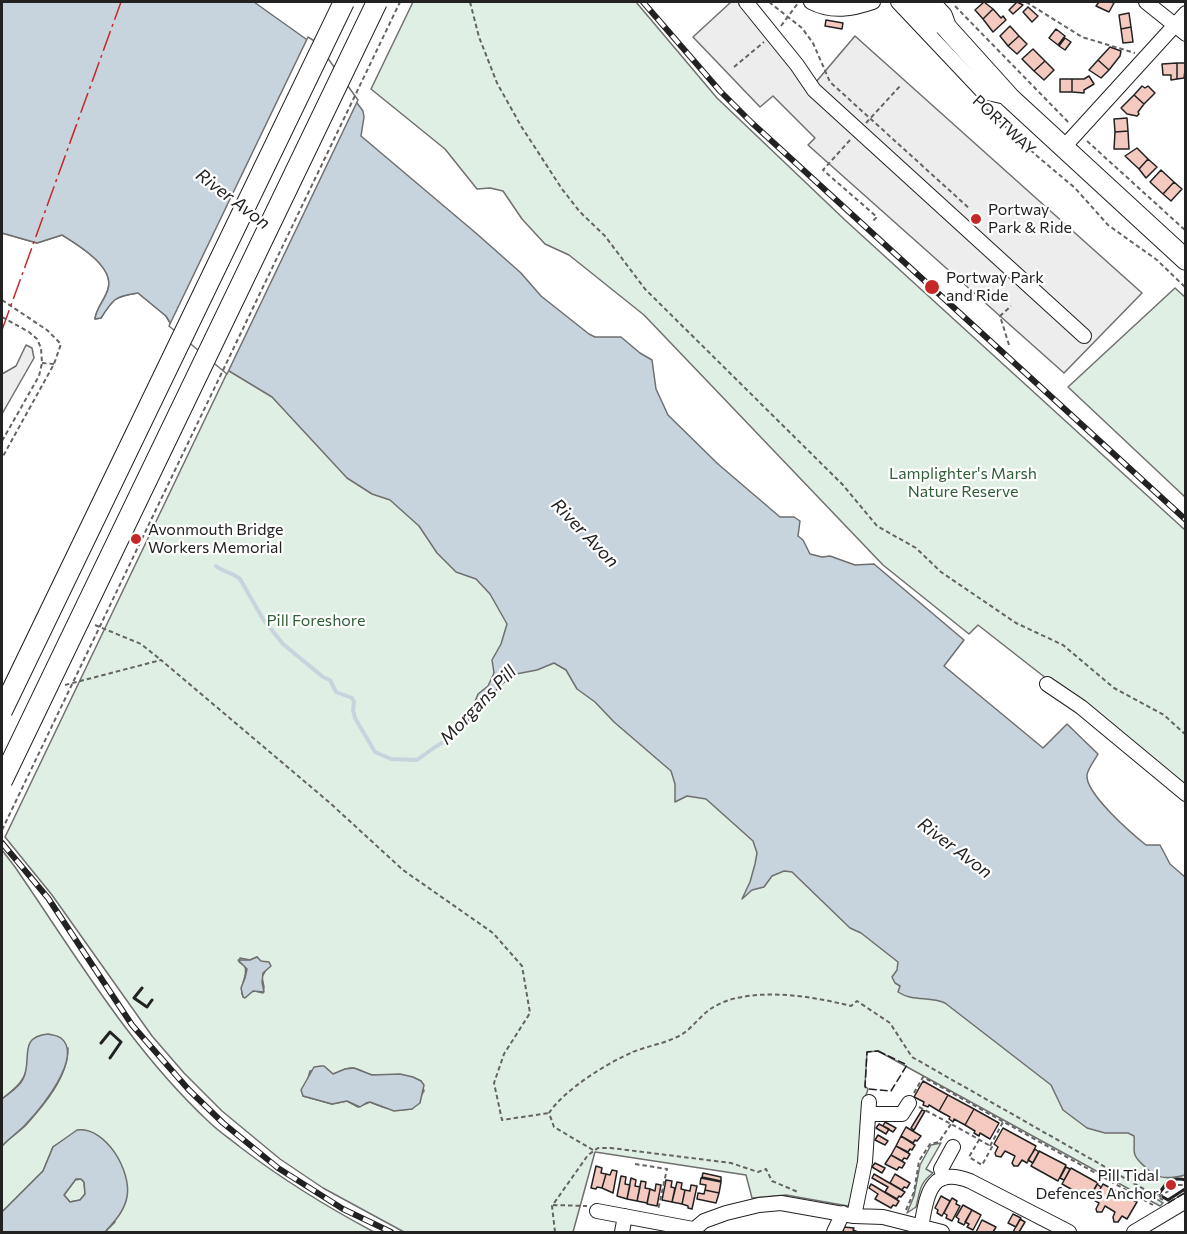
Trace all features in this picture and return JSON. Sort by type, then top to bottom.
[{"type":"highway","points":[[2,711],[344,2]]},
{"type":"highway","points":[[2,781],[377,2]]},
{"type":"highway","name":"PORTWAY","points":[[912,2],[935,24],[946,27]]},
{"type":"highway","name":"PORTWAY","points":[[929,2],[942,16],[946,27],[1010,98],[1185,260]]},
{"type":"street","points":[[746,2],[797,65],[814,90],[1084,336]]},
{"type":"street","points":[[805,2],[839,9],[854,9],[873,2]]},
{"type":"street","points":[[898,2],[983,92],[1010,98]]},
{"type":"street","points":[[1146,2],[1180,29]]},
{"type":"street","points":[[1063,148],[1146,56],[1180,29],[1185,14]]},
{"type":"street","points":[[1047,684],[1081,707],[1185,794]]},
{"type":"street","points":[[834,1233],[849,1214],[866,1162],[869,1108],[902,1114],[913,1104]]},
{"type":"street","points":[[944,1178],[941,1169],[953,1147]]},
{"type":"street","points":[[921,1227],[930,1188],[944,1178],[958,1178],[970,1181],[1069,1233]]},
{"type":"street","points":[[1134,1233],[1185,1201]]},
{"type":"street","points":[[597,1211],[692,1231],[709,1219],[759,1205],[788,1203],[849,1214],[883,1217],[942,1233]]},
{"type":"street","points":[[622,1232],[625,1216]]},
{"type":"path","points":[[2,830],[400,2]]},
{"type":"path","points":[[470,2],[478,37],[497,83],[521,126],[562,189],[580,212],[605,236],[645,290],[843,485],[877,526],[916,548],[940,572],[1016,623],[1063,645],[1114,688],[1164,715],[1185,735]]},
{"type":"path","points":[[769,2],[802,28],[813,43],[830,82],[970,209]]},
{"type":"path","points":[[734,67],[805,2]]},
{"type":"path","points":[[951,2],[1078,132],[1185,231]]},
{"type":"path","points":[[1026,2],[1082,37],[1146,56]]},
{"type":"path","points":[[872,222],[877,217],[823,170],[901,85]]},
{"type":"path","name":"PORTWAY","points":[[975,98],[1036,156],[1075,188],[1108,225],[1157,260],[1185,288]]},
{"type":"path","points":[[2,300],[47,330],[61,344],[54,364],[2,458]]},
{"type":"path","points":[[1009,345],[1000,316],[1011,306]]},
{"type":"path","points":[[2,317],[37,339],[42,363],[39,376],[2,441]]},
{"type":"path","points":[[42,363],[54,364]]},
{"type":"path","points":[[94,625],[141,644],[330,803],[403,870],[492,933],[522,966],[530,1013],[504,1054],[494,1083],[502,1120],[549,1113],[557,1100],[587,1078],[633,1052],[677,1037],[691,1028],[711,1008],[736,998],[772,994],[826,1000],[851,1006],[857,1000],[890,1023],[912,1057],[1159,1197],[1178,1185],[1185,1185]]},
{"type":"path","points":[[60,686],[161,660]]},
{"type":"path","points":[[990,1146],[913,1104],[923,1077],[1166,1213]]},
{"type":"path","points":[[549,1113],[554,1127],[593,1150],[611,1148],[731,1163],[758,1172],[766,1169],[772,1181],[801,1194]]},
{"type":"path","points":[[979,1140],[969,1157],[982,1165],[1003,1122]]},
{"type":"path","points":[[900,1221],[913,1196],[920,1161],[930,1144],[939,1142],[951,1124]]},
{"type":"path","points":[[555,1233],[554,1205],[593,1150]]},
{"type":"path","points":[[635,1164],[666,1169],[655,1222]]},
{"type":"path","points":[[554,1205],[595,1207],[597,1211]]},
{"type":"green space","name":"Lamplighter's Marsh Nature Reserve","points":[[413,2],[636,2],[717,98],[845,220],[1185,530],[1185,787],[978,625],[969,634],[883,565],[644,315],[569,255],[545,244],[522,219],[503,191],[490,188],[477,189],[445,149],[371,89]]},
{"type":"green space","name":"Pill Foreshore","points":[[2,87],[484,489],[517,667],[562,644],[1185,1175],[1168,1179],[1155,1198],[1163,1203],[1160,1206],[878,1051],[867,1052],[865,1086],[868,1089],[862,1118],[860,1163],[854,1192],[848,1206],[786,1195],[752,1198],[746,1175],[595,1152],[573,1232],[404,1232],[323,1188],[280,1159],[222,1111],[184,1073],[152,1036],[52,895],[5,837],[228,371],[172,326],[166,316],[138,293],[115,300],[101,318],[95,319],[108,289],[109,281],[106,273],[94,258],[62,235],[37,243],[2,233]],"holes":[[[257,957],[266,970],[262,977],[263,993],[255,991],[242,994],[246,970],[245,966],[239,962],[240,958],[250,960]],[[326,1068],[333,1074],[351,1068],[371,1075],[410,1077],[421,1081],[424,1091],[412,1109],[406,1110],[391,1109],[370,1102],[358,1107],[347,1101],[332,1104],[303,1096],[310,1071]]]},
{"type":"green space","points":[[1175,288],[1185,297],[1185,497],[1068,387]]},
{"type":"green space","points":[[2,850],[128,1031],[180,1093],[216,1128],[272,1171],[374,1232],[105,1232],[115,1222],[83,1130],[53,1147],[43,1171],[2,1212],[2,1146],[26,1125],[54,1090],[64,1069],[68,1048],[28,1060],[23,1078],[2,1099]]},
{"type":"green space","points":[[941,1143],[926,1169],[933,1173],[919,1192],[916,1207],[907,1213],[914,1196],[920,1165],[931,1145]]},
{"type":"green space","points":[[81,1179],[84,1182],[85,1194],[80,1200],[70,1202],[64,1195],[75,1180]]},
{"type":"shaded area","name":"Portway Park & Ride","points":[[731,2],[738,2],[810,89],[855,36],[1142,293],[1064,373],[808,145],[815,138],[773,96],[760,107],[693,37]]},
{"type":"shaded area","points":[[26,345],[32,348],[34,358],[2,414],[2,374],[16,366]]},
{"type":"water","name":"River Avon","points":[[2,2],[254,2],[313,44],[363,111],[361,136],[521,273],[541,296],[589,334],[595,337],[621,337],[652,360],[656,389],[668,415],[718,464],[780,517],[794,517],[800,521],[798,536],[803,540],[810,554],[830,556],[855,565],[874,564],[964,640],[944,666],[1043,748],[1067,724],[1098,754],[1087,775],[1093,792],[1130,832],[1146,845],[1160,845],[1170,864],[1185,877],[1185,1175],[1164,1177],[1154,1174],[1136,1157],[1134,1136],[1128,1133],[1105,1133],[1087,1128],[1063,1110],[1051,1085],[945,1003],[909,997],[898,992],[900,986],[892,977],[897,970],[898,962],[861,933],[850,928],[792,872],[784,871],[772,876],[764,887],[752,890],[742,899],[755,864],[757,853],[753,841],[706,799],[687,796],[675,802],[675,784],[671,771],[614,722],[595,702],[577,689],[566,670],[554,663],[537,670],[516,674],[502,684],[449,741],[445,742],[460,720],[472,709],[478,694],[488,686],[494,673],[492,660],[501,644],[507,624],[490,594],[476,579],[456,572],[437,553],[419,526],[390,500],[372,494],[347,478],[272,397],[229,371],[172,326],[166,316],[138,293],[115,300],[101,318],[95,319],[107,293],[109,281],[101,265],[85,251],[62,235],[37,243],[2,233]]},
{"type":"water","points":[[257,957],[261,961],[269,962],[271,966],[263,973],[264,992],[253,991],[245,998],[241,988],[247,969],[238,960],[250,960]]},
{"type":"water","points":[[48,1034],[61,1038],[67,1047],[64,1070],[41,1107],[2,1146],[2,1099],[23,1079],[32,1040]]},
{"type":"water","points":[[324,1066],[333,1074],[354,1068],[372,1075],[400,1074],[413,1077],[424,1085],[420,1103],[412,1109],[394,1111],[370,1102],[360,1107],[347,1101],[332,1104],[303,1096],[301,1090],[314,1067]]},
{"type":"water","points":[[77,1130],[88,1131],[98,1135],[115,1153],[125,1175],[127,1197],[121,1212],[105,1232],[2,1232],[2,1212],[43,1171],[53,1147]],"holes":[[[76,1179],[84,1182],[85,1194],[80,1200],[70,1202],[64,1195]]]},
{"type":"pier","points":[[308,37],[316,42],[358,100],[227,374],[169,326]]},
{"type":"building","points":[[984,2],[993,9],[983,19],[975,10]]},
{"type":"building","points":[[1017,2],[1023,5],[1013,14],[1009,10]]},
{"type":"building","points":[[1099,2],[1114,3],[1109,12],[1096,6]]},
{"type":"building","points":[[1028,7],[1038,16],[1032,22],[1023,12]]},
{"type":"building","points":[[993,9],[1006,20],[993,32],[983,19]]},
{"type":"building","points":[[1129,13],[1131,27],[1121,29],[1119,15]]},
{"type":"building","points":[[826,20],[843,23],[842,29],[825,26]]},
{"type":"building","points":[[1010,26],[1019,36],[1008,46],[1000,36]]},
{"type":"building","points":[[1131,27],[1133,42],[1123,43],[1121,29]]},
{"type":"building","points":[[1056,29],[1065,36],[1058,45],[1049,38]]},
{"type":"building","points":[[1019,36],[1027,44],[1017,54],[1008,46]]},
{"type":"building","points":[[1065,38],[1071,42],[1065,50],[1059,46]]},
{"type":"building","points":[[1110,47],[1121,51],[1120,56],[1109,70],[1098,60]]},
{"type":"building","points":[[1033,49],[1045,61],[1034,71],[1022,59]]},
{"type":"building","points":[[1098,60],[1109,70],[1101,78],[1089,70]]},
{"type":"building","points":[[1045,61],[1054,70],[1044,80],[1034,71]]},
{"type":"building","points":[[1177,63],[1186,63],[1184,78],[1177,79]]},
{"type":"building","points":[[1177,63],[1177,79],[1171,80],[1171,75],[1163,75],[1162,64]]},
{"type":"building","points":[[1089,76],[1094,84],[1084,90],[1084,93],[1072,92],[1072,79],[1084,79]]},
{"type":"building","points":[[1060,79],[1072,79],[1072,92],[1060,92]]},
{"type":"building","points":[[1142,86],[1145,88],[1148,86],[1155,93],[1144,104],[1134,95]]},
{"type":"building","points":[[1134,95],[1144,104],[1137,116],[1127,114],[1121,108]]},
{"type":"building","points":[[1127,118],[1128,131],[1115,132],[1114,119]]},
{"type":"building","points":[[1128,131],[1129,149],[1114,149],[1115,132]]},
{"type":"building","points":[[1137,148],[1148,159],[1139,169],[1125,156]]},
{"type":"building","points":[[1148,159],[1157,167],[1146,178],[1139,169]]},
{"type":"building","points":[[1161,170],[1174,182],[1163,194],[1150,182]]},
{"type":"building","points":[[1174,182],[1182,189],[1171,201],[1163,194]]},
{"type":"building","points":[[923,1081],[948,1095],[939,1111],[929,1105],[928,1107],[923,1105],[924,1102],[914,1097]]},
{"type":"building","points":[[948,1095],[974,1109],[965,1125],[954,1119],[953,1122],[949,1119],[950,1117],[939,1111]]},
{"type":"building","points":[[974,1109],[999,1123],[990,1139],[980,1133],[979,1136],[965,1125]]},
{"type":"building","points":[[922,1110],[925,1111],[914,1130],[911,1128]]},
{"type":"building","points":[[885,1122],[896,1128],[893,1132],[883,1126]]},
{"type":"building","points":[[879,1124],[889,1129],[886,1134],[876,1128]]},
{"type":"building","points":[[906,1127],[921,1136],[917,1141],[913,1143],[901,1136]]},
{"type":"building","points":[[1003,1128],[1036,1146],[1027,1163],[1022,1160],[1018,1166],[1014,1166],[1012,1163],[1015,1156],[1005,1151],[1001,1157],[996,1156],[998,1147],[994,1144]]},
{"type":"building","points":[[878,1135],[888,1141],[885,1145],[875,1140]]},
{"type":"building","points":[[901,1136],[915,1145],[912,1150],[908,1152],[896,1146]]},
{"type":"building","points":[[896,1146],[910,1154],[907,1159],[904,1158],[902,1161],[891,1155]]},
{"type":"building","points":[[1035,1149],[1039,1152],[1033,1163],[1028,1160]]},
{"type":"building","points":[[1039,1151],[1066,1165],[1058,1181],[1031,1166]]},
{"type":"building","points":[[891,1155],[905,1163],[902,1168],[899,1167],[897,1170],[885,1164]]},
{"type":"building","points":[[875,1163],[885,1168],[882,1173],[872,1167]]},
{"type":"building","points":[[596,1166],[602,1168],[601,1173],[606,1174],[602,1188],[597,1187],[596,1189],[591,1188]]},
{"type":"building","points":[[1066,1167],[1070,1169],[1064,1180],[1060,1178]]},
{"type":"building","points":[[1071,1168],[1098,1183],[1089,1199],[1062,1184]]},
{"type":"building","points":[[612,1170],[617,1171],[613,1193],[602,1188],[606,1174],[610,1175]]},
{"type":"building","points":[[703,1173],[721,1177],[721,1181],[702,1177]]},
{"type":"building","points":[[874,1174],[905,1192],[897,1199],[885,1192],[888,1187],[872,1178]]},
{"type":"building","points":[[895,1174],[910,1183],[907,1188],[904,1187],[902,1190],[890,1183]]},
{"type":"building","points":[[621,1176],[626,1177],[625,1184],[630,1185],[627,1199],[617,1196]]},
{"type":"building","points":[[631,1178],[636,1180],[635,1186],[640,1187],[637,1201],[627,1199]]},
{"type":"building","points":[[701,1178],[721,1182],[719,1193],[705,1190],[706,1185],[700,1184]]},
{"type":"building","points":[[666,1180],[672,1181],[671,1187],[675,1188],[672,1202],[662,1200]]},
{"type":"building","points":[[641,1181],[646,1182],[645,1188],[650,1189],[647,1203],[637,1201]]},
{"type":"building","points":[[677,1182],[682,1183],[681,1189],[685,1190],[682,1204],[672,1202]]},
{"type":"building","points":[[656,1184],[661,1185],[657,1206],[647,1204],[650,1189],[655,1191]]},
{"type":"building","points":[[871,1184],[899,1201],[896,1206],[893,1205],[891,1208],[875,1199],[878,1194],[869,1188]]},
{"type":"building","points":[[1097,1184],[1101,1187],[1095,1198],[1091,1195]]},
{"type":"building","points":[[1103,1184],[1137,1202],[1127,1219],[1122,1216],[1118,1222],[1114,1222],[1115,1212],[1105,1206],[1102,1212],[1097,1212],[1099,1203],[1094,1200]]},
{"type":"building","points":[[691,1185],[697,1186],[692,1209],[682,1204],[685,1190],[690,1191]]},
{"type":"building","points":[[705,1190],[719,1193],[716,1203],[697,1199],[698,1193],[704,1194]]},
{"type":"building","points":[[941,1196],[950,1201],[942,1216],[935,1208]]},
{"type":"building","points":[[952,1198],[960,1206],[952,1221],[946,1218],[947,1215],[944,1213]]},
{"type":"building","points":[[963,1205],[972,1210],[964,1225],[958,1222],[959,1219],[956,1217]]},
{"type":"building","points":[[972,1210],[981,1215],[973,1230],[967,1227],[969,1224],[965,1222]]},
{"type":"building","points":[[1013,1214],[1021,1218],[1016,1227],[1008,1223]]},
{"type":"building","points":[[1020,1219],[1025,1222],[1019,1232],[1013,1232]]},
{"type":"building","points":[[982,1220],[996,1227],[993,1232],[976,1232]]},
{"type":"building","points":[[844,1227],[854,1228],[853,1230],[858,1232],[843,1232]]},
{"type":"waterway","name":"Morgans Pill","points":[[216,566],[240,579],[263,619],[283,644],[323,677],[330,680],[336,692],[352,698],[355,718],[375,752],[391,759],[417,760],[449,739]]},
{"type":"railway","points":[[643,2],[720,91],[752,123],[1186,520]]},
{"type":"railway","points":[[2,843],[48,898],[132,1025],[189,1090],[223,1123],[278,1168],[343,1209],[391,1232]]},
{"type":"fence","points":[[878,1051],[907,1065],[891,1091],[865,1087],[867,1052],[878,1051]]},
{"type":"fence","points":[[1168,1203],[1186,1192]]},
{"type":"wall","points":[[142,988],[134,998],[147,1007],[152,1000]]},
{"type":"wall","points":[[101,1043],[110,1032],[121,1042],[110,1058]]},
{"type":"wall","points":[[1159,1194],[1170,1181],[1186,1180]]},
{"type":"wall","points":[[1163,1197],[1168,1200],[1185,1189]]},
{"type":"power","points":[[2,330],[121,2]]},
{"type":"place","name":"Portway Park & Ride","points":[[976,219]]},
{"type":"place","name":"Portway Park and Ride","points":[[932,287]]},
{"type":"place","name":"Avonmouth Bridge Workers Memorial","points":[[136,539]]},
{"type":"place","name":"Pill Tidal Defences Anchor","points":[[1171,1185]]}]
